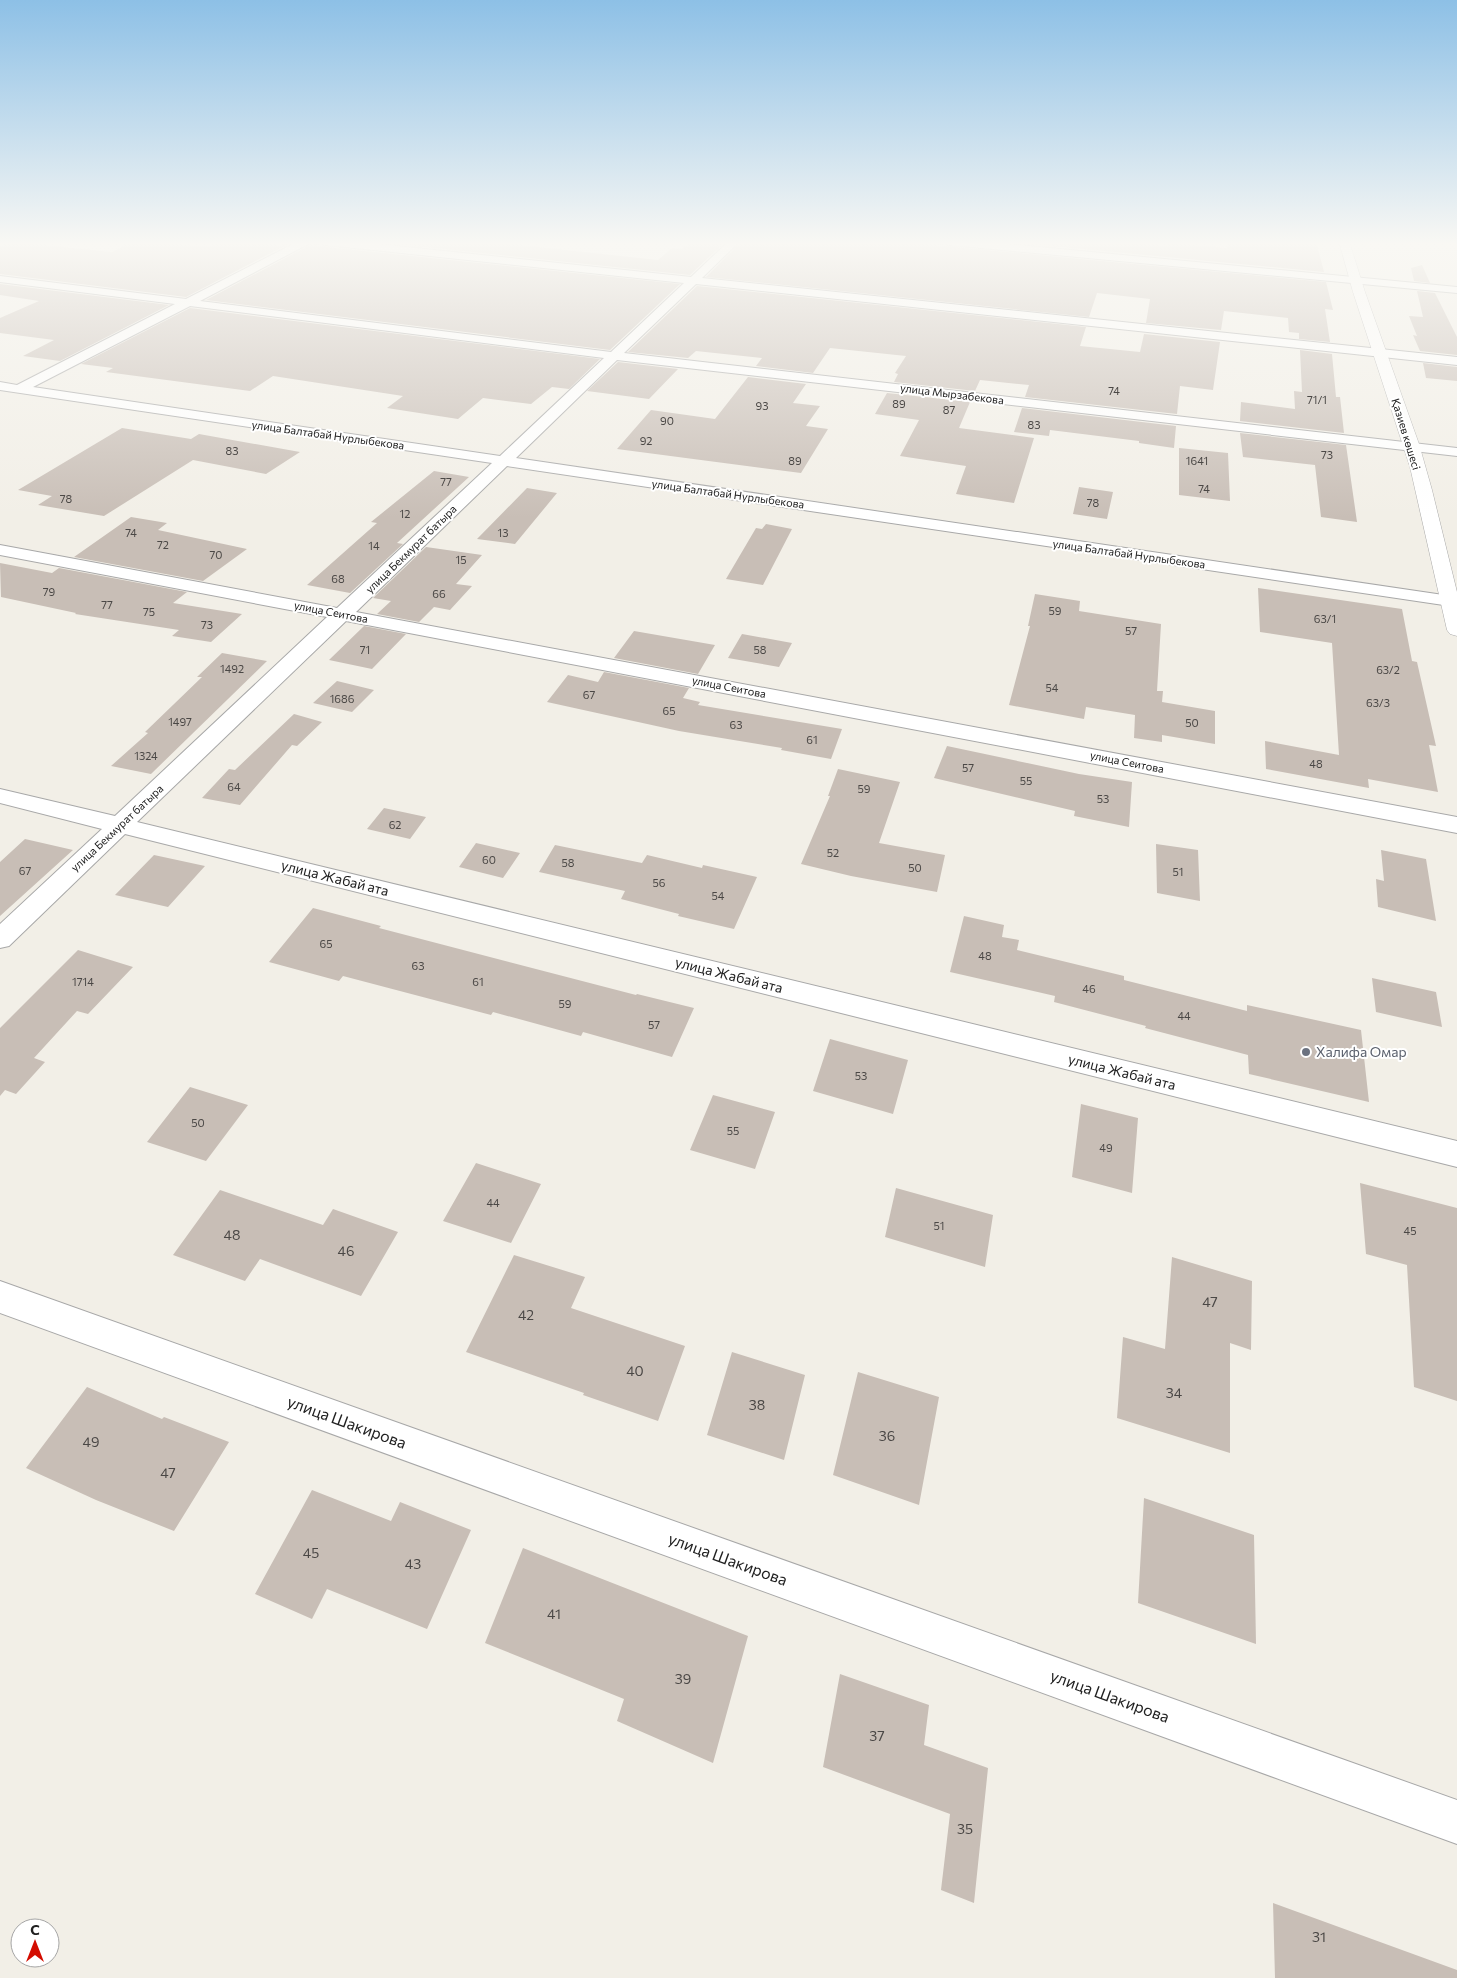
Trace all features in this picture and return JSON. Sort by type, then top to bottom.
[{"type":"street","points":[[0,399],[127,333]]},
{"type":"street","name":"улица Мырзабекова","points":[[431,333],[1457,452]]},
{"type":"street","name":"улица Бекмурат батыра","points":[[0,939],[502,461],[639,333]]},
{"type":"street","points":[[1193,333],[1457,360]]},
{"type":"street","name":"Қазиев көшесі","points":[[1374,333],[1412,446],[1453,602],[1457,630]]},
{"type":"street","name":"улица Балтабай Нурлыбекова","points":[[0,386],[1453,602]]},
{"type":"street","name":"улица Сеитова","points":[[0,550],[1457,825]]},
{"type":"street","name":"улица Жабай ата","points":[[0,796],[1457,1154]]},
{"type":"street","name":"улица Шакирова","points":[[0,1297],[1457,1822]]},
{"type":"building","points":[[2,333],[114,333],[60,361],[23,356],[54,340]]},
{"type":"building","points":[[141,333],[393,333],[600,359],[569,389],[552,387],[531,404],[483,398],[458,419],[387,408],[403,396],[273,376],[250,391],[106,372],[113,368],[81,364]]},
{"type":"building","points":[[475,333],[628,333],[610,350]]},
{"type":"building","points":[[648,333],[1084,333],[1080,346],[1140,352],[1144,334],[1220,342],[1213,390],[1180,386],[1177,414],[1025,397],[1029,385],[980,380],[975,391],[894,382],[898,374],[895,373],[906,356],[830,348],[813,373],[756,366],[762,358],[696,351],[688,358],[628,352]]},
{"type":"building","points":[[1299,333],[1329,333],[1330,342],[1299,339]]},
{"type":"building","points":[[1416,333],[1455,333],[1457,337],[1457,355],[1420,351],[1413,335],[1417,336]]},
{"type":"building","points":[[1300,350],[1332,354],[1336,397],[1340,397],[1344,433],[1240,421],[1241,402],[1295,409],[1294,391],[1302,392]]},
{"type":"building","points":[[618,362],[678,369],[649,399],[587,391]]},
{"type":"building","points":[[1423,363],[1457,367],[1457,381],[1426,378]]},
{"type":"building","points":[[748,377],[806,384],[793,403],[820,406],[806,426],[828,429],[801,473],[617,449],[651,410],[715,419]]},
{"type":"building","points":[[887,393],[970,402],[959,428],[1034,438],[1014,503],[956,494],[966,466],[900,456],[919,420],[875,414]]},
{"type":"building","points":[[1022,408],[1176,426],[1174,448],[1139,443],[1139,441],[1050,430],[1049,436],[1014,432]]},
{"type":"building","points":[[122,428],[191,439],[199,434],[300,452],[266,474],[193,460],[104,516],[38,505],[52,496],[18,490]]},
{"type":"building","points":[[1240,433],[1346,445],[1357,522],[1321,517],[1315,465],[1243,457]]},
{"type":"building","points":[[1179,448],[1228,453],[1230,501],[1179,495]]},
{"type":"building","points":[[434,471],[469,477],[397,543],[403,544],[350,593],[307,585],[377,523],[371,522]]},
{"type":"building","points":[[1079,487],[1113,492],[1107,519],[1073,514]]},
{"type":"building","points":[[527,488],[557,493],[515,544],[477,539]]},
{"type":"building","points":[[131,517],[167,523],[158,530],[247,549],[203,581],[74,557]]},
{"type":"building","points":[[766,524],[792,529],[763,585],[726,579],[756,528],[762,529]]},
{"type":"building","points":[[426,547],[482,555],[456,584],[472,586],[450,610],[434,607],[419,622],[377,614],[391,601],[373,598]]},
{"type":"building","points":[[0,563],[52,573],[59,568],[187,592],[173,603],[242,614],[211,642],[172,636],[179,630],[75,614],[1,597]]},
{"type":"building","points":[[1258,588],[1402,609],[1412,661],[1417,662],[1436,746],[1429,745],[1438,792],[1368,779],[1369,788],[1266,769],[1265,741],[1339,755],[1332,643],[1260,632]]},
{"type":"building","points":[[1035,594],[1080,601],[1079,611],[1161,624],[1157,691],[1163,691],[1162,702],[1215,711],[1215,744],[1162,735],[1162,742],[1134,738],[1135,715],[1086,707],[1084,719],[1009,705],[1030,626],[1028,626]]},
{"type":"building","points":[[364,626],[406,634],[372,669],[329,660]]},
{"type":"building","points":[[634,631],[715,645],[698,674],[614,658]]},
{"type":"building","points":[[742,634],[792,643],[779,667],[728,658]]},
{"type":"building","points":[[222,653],[267,661],[151,774],[111,766],[148,733],[145,732],[202,677],[197,677]]},
{"type":"building","points":[[604,672],[689,688],[683,698],[700,702],[698,705],[842,729],[831,759],[781,750],[782,748],[679,731],[547,702],[568,675],[598,682]]},
{"type":"building","points":[[337,681],[374,690],[352,712],[313,703]]},
{"type":"building","points":[[294,714],[322,722],[297,746],[292,745],[240,805],[202,798],[229,769],[235,770]]},
{"type":"building","points":[[947,746],[1079,774],[1132,782],[1129,827],[1074,816],[1075,811],[934,778]]},
{"type":"building","points":[[838,769],[900,782],[879,843],[945,855],[937,892],[851,876],[801,864],[830,796],[828,796]]},
{"type":"building","points":[[384,808],[426,817],[410,839],[367,829]]},
{"type":"building","points":[[25,839],[73,850],[0,916],[0,862]]},
{"type":"building","points":[[476,843],[520,853],[503,878],[459,867]]},
{"type":"building","points":[[1156,844],[1198,850],[1200,901],[1157,893]]},
{"type":"building","points":[[555,845],[642,863],[647,855],[702,868],[703,865],[757,877],[734,929],[678,916],[679,914],[621,899],[625,891],[539,872]]},
{"type":"building","points":[[1381,850],[1426,859],[1436,921],[1378,907],[1376,879],[1384,881]]},
{"type":"building","points":[[154,855],[205,866],[168,907],[115,895]]},
{"type":"building","points":[[313,908],[381,926],[379,928],[636,995],[694,1008],[672,1057],[583,1032],[581,1036],[493,1012],[491,1015],[343,976],[339,981],[269,962]]},
{"type":"building","points":[[964,916],[1004,925],[1002,937],[1019,940],[1017,950],[1124,976],[1124,980],[1247,1011],[1247,1005],[1361,1030],[1369,1102],[1249,1074],[1248,1055],[1054,1002],[1055,996],[950,972]]},
{"type":"building","points":[[78,950],[133,967],[88,1014],[77,1011],[34,1058],[45,1062],[16,1094],[5,1090],[0,1096],[0,1028]]},
{"type":"building","points":[[1372,978],[1436,992],[1442,1027],[1376,1012]]},
{"type":"building","points":[[830,1039],[908,1060],[893,1114],[813,1091]]},
{"type":"building","points":[[190,1087],[248,1105],[206,1161],[147,1142]]},
{"type":"building","points":[[713,1095],[775,1112],[755,1169],[690,1150]]},
{"type":"building","points":[[1081,1104],[1138,1118],[1132,1193],[1072,1177]]},
{"type":"building","points":[[476,1163],[541,1184],[511,1243],[443,1221]]},
{"type":"building","points":[[1360,1183],[1457,1208],[1457,1401],[1414,1387],[1407,1265],[1366,1254]]},
{"type":"building","points":[[896,1188],[993,1215],[985,1267],[885,1237]]},
{"type":"building","points":[[220,1190],[323,1225],[333,1209],[398,1232],[361,1296],[260,1259],[245,1281],[173,1255]]},
{"type":"building","points":[[514,1255],[585,1277],[571,1308],[685,1346],[658,1421],[466,1352]]},
{"type":"building","points":[[1172,1257],[1252,1281],[1251,1350],[1230,1343],[1230,1453],[1117,1418],[1123,1337],[1165,1349]]},
{"type":"building","points":[[732,1352],[805,1375],[784,1460],[707,1435]]},
{"type":"building","points":[[858,1372],[939,1397],[919,1505],[833,1475]]},
{"type":"building","points":[[87,1387],[162,1419],[164,1417],[229,1442],[174,1531],[96,1500],[26,1468]]},
{"type":"building","points":[[312,1490],[391,1521],[400,1502],[471,1530],[427,1629],[327,1589],[312,1619],[255,1594]]},
{"type":"building","points":[[1144,1498],[1254,1535],[1256,1644],[1138,1603]]},
{"type":"building","points":[[523,1548],[748,1636],[713,1763],[617,1721],[624,1699],[485,1643]]},
{"type":"building","points":[[840,1674],[929,1705],[924,1745],[988,1768],[974,1903],[941,1890],[950,1814],[823,1767]]},
{"type":"building","points":[[1273,1903],[1457,1970],[1457,1978],[1275,1978]]},
{"type":"place","name":"Халифа Омар","points":[[1306,1052]]}]
